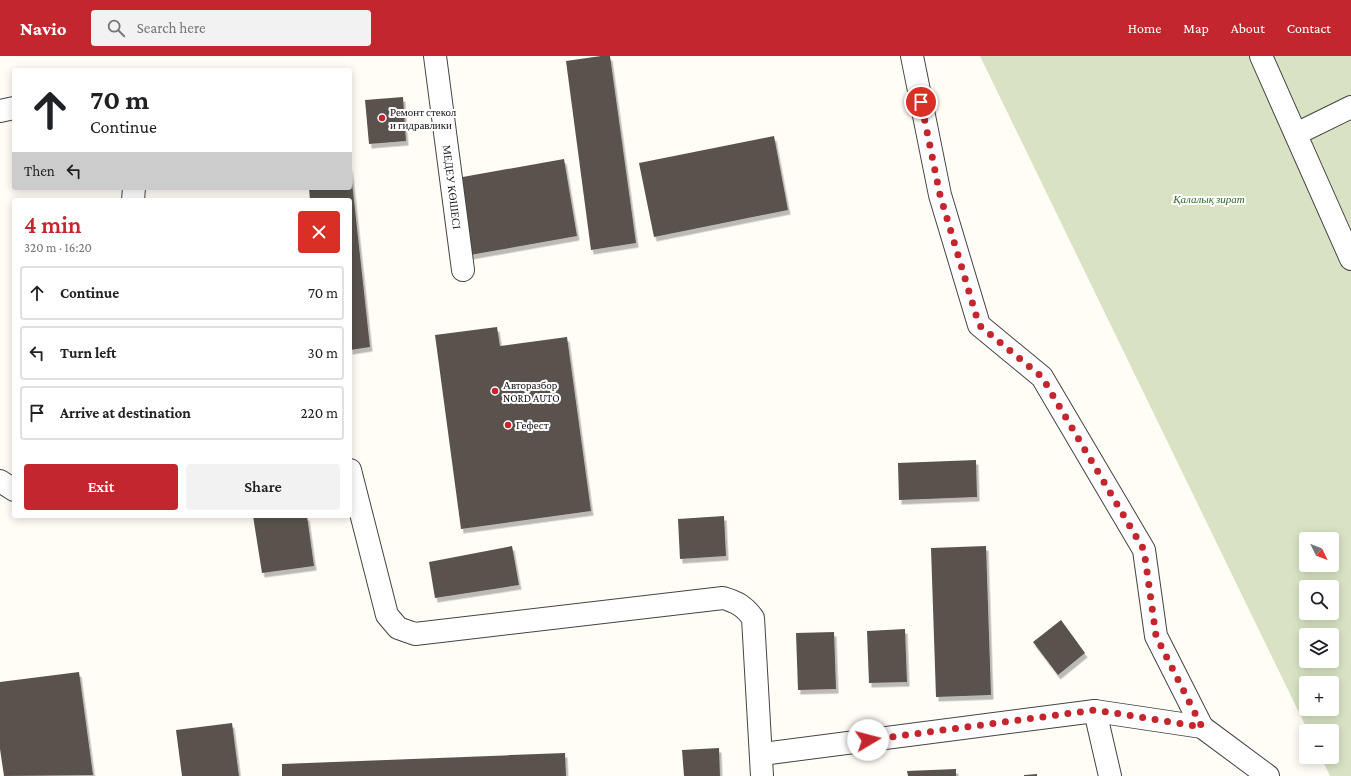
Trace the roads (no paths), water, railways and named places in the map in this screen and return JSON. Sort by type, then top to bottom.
[{"type":"street","name":"МЕДЕУ КӨШЕСІ","points":[[435,56],[463,270]]},
{"type":"street","points":[[912,56],[940,195],[979,325],[1042,377],[1144,550],[1156,636],[1202,727],[1268,776]]},
{"type":"street","points":[[1261,56],[1351,259]]},
{"type":"street","points":[[1296,134],[1351,107]]},
{"type":"street","points":[[0,111],[12,108]]},
{"type":"street","points":[[352,478],[387,615],[398,628],[415,634],[723,598],[745,607],[753,618],[762,754],[762,776]]},
{"type":"street","points":[[0,481],[12,489]]},
{"type":"street","points":[[762,754],[1095,710],[1202,727]]},
{"type":"street","points":[[1095,710],[1110,776]]},
{"type":"place","name":"Ремонт стекол и гидравлики","points":[[382,118]]},
{"type":"place","name":"Авторазбор NORD AUTO","points":[[495,391]]},
{"type":"place","name":"Гефест","points":[[508,425]]},
{"type":"park label","name":"Қалалық зират","points":[[1209,199]]}]
